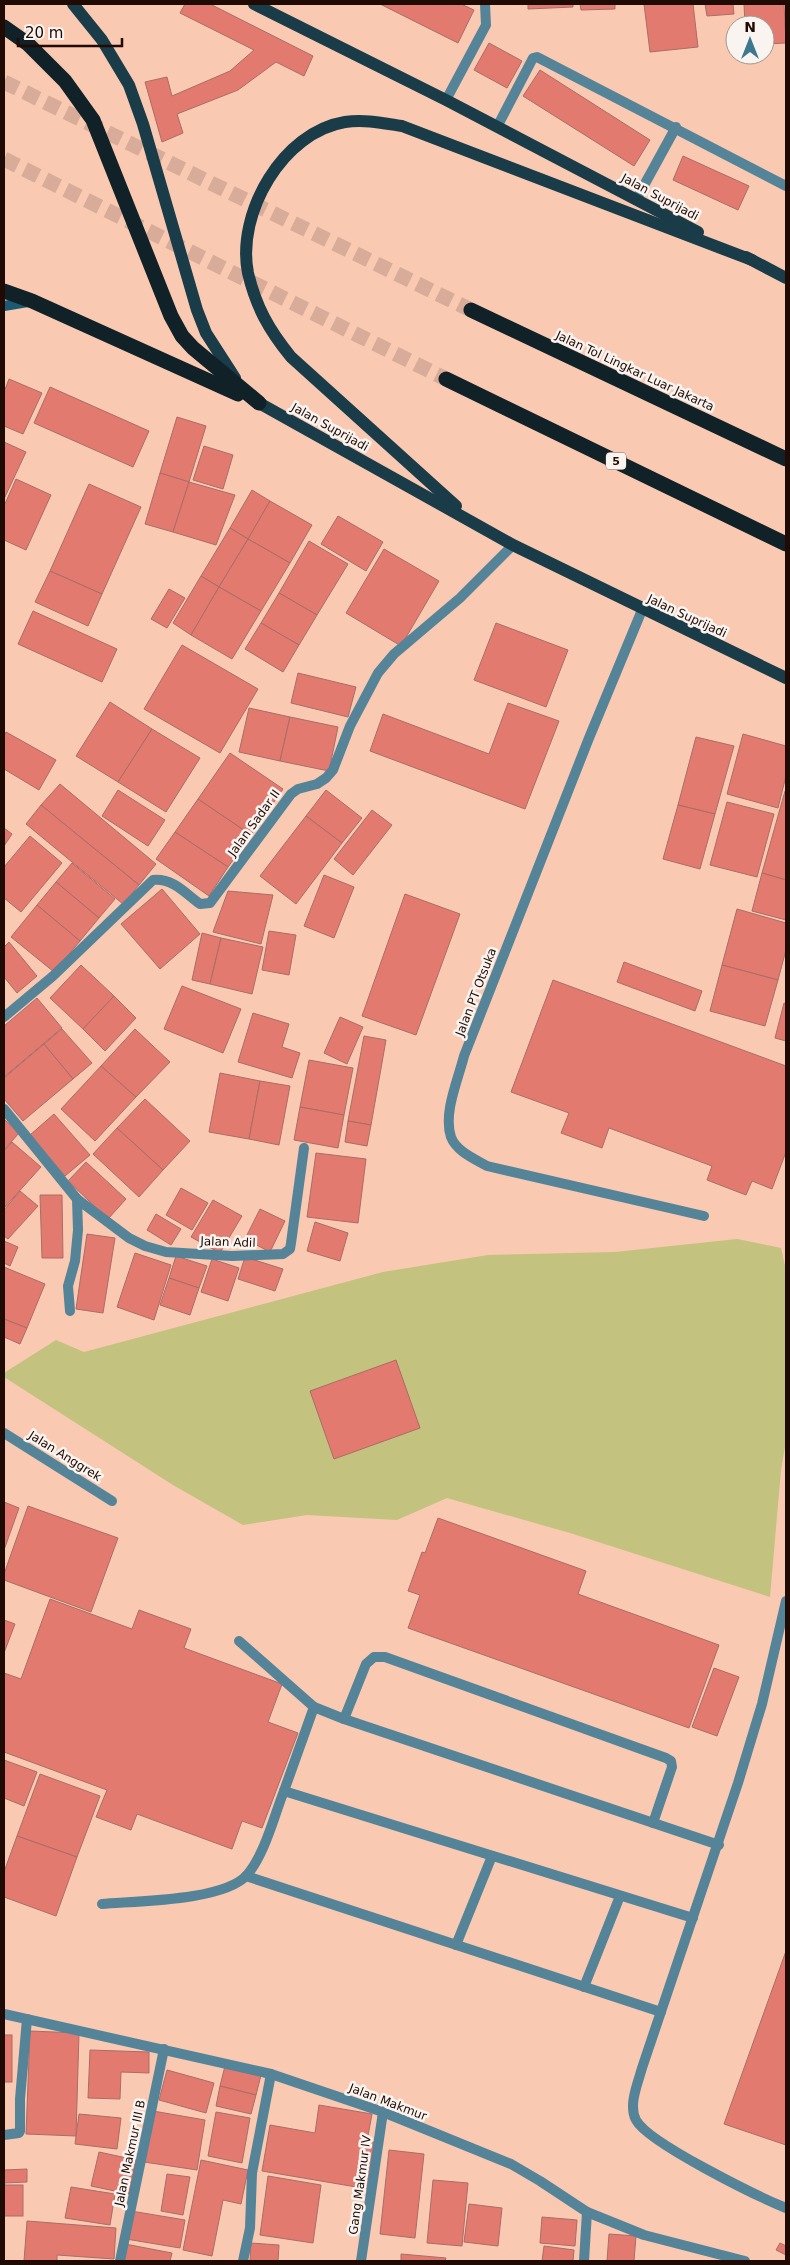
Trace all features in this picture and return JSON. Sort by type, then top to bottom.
[{"type":"highway","points":[[4,27],[28,44],[65,81],[93,120],[171,316],[182,336],[222,373],[259,403]]},
{"type":"highway","points":[[4,291],[32,301],[259,403]]},
{"type":"highway","name":"Jalan Tol Lingkar Luar Jakarta","points":[[471,310],[786,459]]},
{"type":"highway","name":"5","points":[[446,379],[786,544]]},
{"type":"main road","name":"Jalan Suprijadi","points":[[73,4],[102,40],[129,85],[143,124],[197,310],[206,333],[230,373],[259,403],[472,521],[512,546],[786,678]]},
{"type":"main road","name":"Jalan Suprijadi","points":[[254,4],[446,100],[786,278]]},
{"type":"main road","points":[[472,521],[291,357],[271,332],[256,302],[248,272],[246,248],[252,218],[264,187],[278,164],[300,142],[321,129],[345,122],[374,121],[402,126],[752,260]]},
{"type":"street","points":[[446,100],[486,25],[485,4]]},
{"type":"street","points":[[497,127],[533,58],[537,57],[676,127],[786,186]]},
{"type":"street","points":[[636,200],[676,127]]},
{"type":"street","points":[[4,306],[32,301]]},
{"type":"street","name":"Jalan Sadar II","points":[[4,1017],[53,976],[153,880],[163,879],[172,882],[200,904],[210,903],[291,794],[298,789],[317,784],[333,770],[350,726],[378,673],[394,654],[460,598],[512,546]]},
{"type":"street","name":"Jalan PT Otsuka","points":[[642,610],[589,738],[464,1056],[451,1106],[450,1124],[452,1138],[463,1152],[487,1166],[704,1216]]},
{"type":"street","name":"Jalan Adil","points":[[4,1109],[78,1199],[129,1238],[166,1252],[232,1256],[283,1254],[290,1249],[304,1148]]},
{"type":"street","points":[[70,1312],[68,1286],[75,1261],[78,1199]]},
{"type":"street","name":"Jalan Anggrek","points":[[4,1433],[112,1501]]},
{"type":"street","points":[[786,1601],[762,1704],[719,1845],[635,2091],[633,2105],[635,2120],[645,2131],[672,2149],[760,2197],[786,2208]]},
{"type":"street","points":[[239,1642],[314,1706],[344,1719],[719,1845]]},
{"type":"street","points":[[344,1719],[366,1664],[374,1657],[385,1657],[671,1761],[672,1767],[653,1824]]},
{"type":"street","points":[[102,1904],[203,1895],[227,1887],[246,1876],[257,1861],[314,1706]]},
{"type":"street","points":[[284,1791],[694,1918]]},
{"type":"street","points":[[456,1945],[492,1856]]},
{"type":"street","points":[[246,1876],[661,2012]]},
{"type":"street","points":[[584,1987],[620,1896]]},
{"type":"street","name":"Jalan Makmur","points":[[4,2014],[271,2074],[383,2112],[511,2164],[540,2180],[587,2212],[644,2235],[743,2261]]},
{"type":"street","points":[[4,2135],[19,2133],[20,2131],[20,2099],[27,2019]]},
{"type":"street","name":"Jalan Makmur III B","points":[[120,2261],[164,2049]]},
{"type":"street","points":[[243,2261],[250,2228],[252,2173],[271,2074]]},
{"type":"street","name":"Gang Makmur IV","points":[[361,2261],[383,2112]]},
{"type":"street","points":[[584,2261],[587,2212]]},
{"type":"shaded area","points":[[737,1239],[781,1248],[786,1270],[786,1441],[781,1470],[770,1597],[570,1533],[447,1498],[397,1520],[307,1515],[243,1525],[173,1485],[4,1377],[4,1373],[56,1340],[84,1352],[383,1272],[488,1255],[615,1252]]},
{"type":"building","points":[[185,4],[210,4],[313,56],[304,76],[276,62],[238,90],[177,114],[183,133],[162,142],[145,82],[167,77],[172,96],[230,71],[254,50],[180,13]]},
{"type":"building","points":[[380,4],[461,4],[474,10],[458,43]]},
{"type":"building","points":[[528,4],[573,4],[573,7],[528,9]]},
{"type":"building","points":[[580,4],[615,4],[615,9],[581,10]]},
{"type":"building","points":[[644,4],[693,4],[698,47],[650,52]]},
{"type":"building","points":[[705,4],[733,4],[734,14],[707,16]]},
{"type":"building","points":[[744,4],[784,4],[786,43],[775,44],[775,15],[745,15]]},
{"type":"building","points":[[489,43],[522,61],[507,88],[474,70]]},
{"type":"building","points":[[540,70],[650,140],[634,166],[523,96]]},
{"type":"building","points":[[683,156],[749,186],[738,210],[673,180]]},
{"type":"building","points":[[9,379],[42,393],[23,434],[4,426],[4,392]]},
{"type":"building","points":[[50,387],[149,431],[133,467],[34,423]]},
{"type":"building","points":[[177,417],[206,426],[189,482],[160,473]]},
{"type":"building","points":[[4,442],[26,452],[4,499]]},
{"type":"building","points":[[204,446],[233,455],[223,489],[193,480]]},
{"type":"building","points":[[160,473],[189,482],[173,532],[145,524]]},
{"type":"building","points":[[16,479],[51,495],[26,550],[4,540],[4,506]]},
{"type":"building","points":[[189,482],[235,495],[216,545],[173,532]]},
{"type":"building","points":[[89,484],[141,507],[102,594],[50,571]]},
{"type":"building","points":[[252,490],[270,501],[248,539],[230,528]]},
{"type":"building","points":[[270,501],[312,525],[290,563],[248,539]]},
{"type":"building","points":[[338,516],[383,542],[366,571],[321,544]]},
{"type":"building","points":[[230,528],[248,539],[219,587],[201,576]]},
{"type":"building","points":[[248,539],[290,563],[261,611],[219,587]]},
{"type":"building","points":[[309,541],[348,564],[317,615],[279,593]]},
{"type":"building","points":[[384,549],[439,581],[401,646],[346,613]]},
{"type":"building","points":[[50,571],[102,594],[88,626],[35,602]]},
{"type":"building","points":[[201,576],[219,587],[191,635],[173,623]]},
{"type":"building","points":[[219,587],[261,611],[232,659],[191,635]]},
{"type":"building","points":[[169,589],[185,598],[167,628],[151,619]]},
{"type":"building","points":[[279,593],[317,615],[299,645],[261,623]]},
{"type":"building","points":[[33,611],[117,649],[102,682],[18,644]]},
{"type":"building","points":[[261,623],[299,645],[283,672],[245,649]]},
{"type":"building","points":[[496,623],[568,650],[546,707],[474,680]]},
{"type":"building","points":[[182,645],[258,689],[220,753],[144,709]]},
{"type":"building","points":[[298,673],[356,687],[348,717],[291,703]]},
{"type":"building","points":[[110,702],[152,729],[118,782],[76,756]]},
{"type":"building","points":[[508,703],[559,721],[525,809],[370,751],[383,714],[489,754]]},
{"type":"building","points":[[249,708],[290,717],[280,761],[239,752]]},
{"type":"building","points":[[290,717],[338,727],[329,771],[280,761]]},
{"type":"building","points":[[152,729],[200,758],[166,812],[118,782]]},
{"type":"building","points":[[6,732],[56,760],[39,790],[4,769],[4,736]]},
{"type":"building","points":[[743,734],[786,746],[786,776],[778,808],[727,794]]},
{"type":"building","points":[[696,737],[734,746],[715,814],[678,805]]},
{"type":"building","points":[[230,753],[283,789],[251,835],[198,799]]},
{"type":"building","points":[[60,784],[156,864],[139,885],[41,805]]},
{"type":"building","points":[[118,790],[165,820],[148,846],[102,816]]},
{"type":"building","points":[[326,790],[362,818],[342,843],[306,816]]},
{"type":"building","points":[[786,791],[786,880],[762,873]]},
{"type":"building","points":[[198,799],[251,835],[228,867],[175,832]]},
{"type":"building","points":[[727,802],[774,814],[757,877],[710,865]]},
{"type":"building","points":[[41,805],[139,885],[123,904],[26,824]]},
{"type":"building","points":[[678,805],[715,814],[700,869],[663,859]]},
{"type":"building","points":[[372,810],[392,825],[353,875],[334,859]]},
{"type":"building","points":[[306,816],[342,843],[296,904],[260,876]]},
{"type":"building","points":[[4,828],[12,834],[4,846]]},
{"type":"building","points":[[175,832],[228,867],[209,896],[156,859]]},
{"type":"building","points":[[30,836],[62,863],[21,912],[4,898],[4,867]]},
{"type":"building","points":[[72,863],[115,899],[99,918],[56,882]]},
{"type":"building","points":[[762,873],[786,880],[786,920],[752,911]]},
{"type":"building","points":[[324,875],[354,887],[334,938],[304,926]]},
{"type":"building","points":[[56,882],[99,918],[80,941],[37,905]]},
{"type":"building","points":[[162,889],[200,934],[160,969],[121,924]]},
{"type":"building","points":[[228,891],[273,895],[261,944],[213,932]]},
{"type":"building","points":[[405,894],[460,914],[416,1035],[362,1016]]},
{"type":"building","points":[[37,905],[80,941],[54,972],[11,937]]},
{"type":"building","points":[[737,909],[786,923],[786,950],[778,980],[722,965]]},
{"type":"building","points":[[269,931],[296,935],[289,975],[262,970]]},
{"type":"building","points":[[202,933],[221,938],[210,984],[192,980]]},
{"type":"building","points":[[221,938],[263,947],[252,994],[210,984]]},
{"type":"building","points":[[9,942],[37,976],[17,993],[4,977],[4,947]]},
{"type":"building","points":[[624,962],[702,991],[695,1011],[617,982]]},
{"type":"building","points":[[81,965],[114,996],[83,1029],[50,998]]},
{"type":"building","points":[[722,965],[778,980],[765,1026],[710,1011]]},
{"type":"building","points":[[553,980],[786,1066],[786,1152],[772,1189],[752,1181],[746,1195],[707,1180],[712,1166],[609,1128],[602,1148],[561,1133],[569,1113],[511,1092]]},
{"type":"building","points":[[182,986],[241,1009],[223,1053],[164,1029]]},
{"type":"building","points":[[114,996],[136,1018],[105,1051],[83,1029]]},
{"type":"building","points":[[37,998],[62,1028],[4,1077],[4,1026]]},
{"type":"building","points":[[784,1003],[786,1004],[786,1041],[775,1038]]},
{"type":"building","points":[[253,1013],[289,1024],[282,1047],[300,1053],[292,1078],[238,1062]]},
{"type":"building","points":[[340,1017],[363,1027],[347,1064],[324,1053]]},
{"type":"building","points":[[62,1029],[92,1063],[73,1079],[44,1044]]},
{"type":"building","points":[[135,1029],[170,1062],[136,1097],[101,1066]]},
{"type":"building","points":[[364,1036],[386,1040],[371,1125],[348,1121]]},
{"type":"building","points":[[44,1044],[73,1079],[23,1121],[4,1099],[4,1078]]},
{"type":"building","points":[[309,1060],[353,1068],[344,1115],[300,1107]]},
{"type":"building","points":[[101,1066],[136,1097],[95,1141],[61,1109]]},
{"type":"building","points":[[220,1073],[260,1081],[249,1139],[209,1132]]},
{"type":"building","points":[[260,1081],[290,1086],[279,1145],[249,1139]]},
{"type":"building","points":[[145,1099],[190,1141],[163,1170],[117,1128]]},
{"type":"building","points":[[300,1107],[344,1115],[338,1148],[294,1140]]},
{"type":"building","points":[[54,1114],[90,1155],[65,1176],[30,1135]]},
{"type":"building","points":[[4,1119],[19,1133],[4,1150]]},
{"type":"building","points":[[348,1121],[371,1125],[367,1146],[345,1142]]},
{"type":"building","points":[[117,1128],[163,1170],[139,1197],[93,1154]]},
{"type":"building","points":[[12,1142],[41,1167],[4,1208],[4,1151]]},
{"type":"building","points":[[316,1153],[366,1159],[358,1223],[307,1217]]},
{"type":"building","points":[[86,1162],[126,1199],[108,1219],[68,1181]]},
{"type":"building","points":[[181,1188],[208,1203],[192,1230],[166,1215]]},
{"type":"building","points":[[20,1191],[38,1206],[8,1239],[4,1236],[4,1210]]},
{"type":"building","points":[[40,1195],[62,1195],[63,1258],[42,1258]]},
{"type":"building","points":[[213,1200],[242,1216],[220,1253],[191,1237]]},
{"type":"building","points":[[260,1209],[285,1221],[270,1252],[245,1239]]},
{"type":"building","points":[[156,1214],[181,1229],[171,1245],[147,1230]]},
{"type":"building","points":[[315,1222],[348,1233],[340,1261],[307,1251]]},
{"type":"building","points":[[87,1234],[115,1238],[103,1313],[76,1309]]},
{"type":"building","points":[[4,1241],[18,1247],[10,1266],[4,1263]]},
{"type":"building","points":[[135,1253],[171,1265],[154,1320],[117,1307]]},
{"type":"building","points":[[176,1256],[207,1266],[199,1288],[169,1278]]},
{"type":"building","points":[[245,1257],[283,1269],[275,1291],[238,1279]]},
{"type":"building","points":[[212,1259],[239,1268],[228,1301],[201,1292]]},
{"type":"building","points":[[4,1267],[45,1284],[27,1328],[4,1319]]},
{"type":"building","points":[[169,1278],[199,1288],[190,1315],[160,1305]]},
{"type":"building","points":[[4,1319],[27,1328],[20,1344],[4,1337]]},
{"type":"building","points":[[396,1360],[420,1428],[334,1459],[310,1391]]},
{"type":"building","points":[[4,1502],[19,1508],[4,1550]]},
{"type":"building","points":[[28,1506],[118,1538],[91,1612],[4,1580],[4,1574]]},
{"type":"building","points":[[438,1518],[586,1571],[578,1594],[719,1645],[689,1728],[408,1628],[420,1595],[408,1591],[422,1552],[425,1553]]},
{"type":"building","points":[[50,1599],[132,1629],[139,1610],[191,1629],[184,1648],[282,1684],[268,1722],[298,1733],[262,1828],[242,1821],[232,1849],[137,1814],[131,1830],[96,1817],[107,1790],[4,1752],[4,1673],[21,1679]]},
{"type":"building","points":[[4,1620],[15,1624],[4,1653]]},
{"type":"building","points":[[714,1668],[739,1677],[717,1736],[692,1727]]},
{"type":"building","points":[[4,1760],[37,1772],[24,1806],[4,1798]]},
{"type":"building","points":[[40,1774],[100,1796],[77,1857],[17,1836]]},
{"type":"building","points":[[17,1836],[77,1857],[56,1916],[4,1897],[4,1872]]},
{"type":"building","points":[[786,1951],[786,2145],[724,2124]]},
{"type":"building","points":[[30,2031],[79,2033],[76,2136],[26,2134]]},
{"type":"building","points":[[4,2035],[12,2035],[12,2082],[4,2082]]},
{"type":"building","points":[[90,2050],[149,2052],[149,2073],[121,2072],[120,2099],[88,2098]]},
{"type":"building","points":[[225,2066],[261,2075],[256,2095],[220,2086]]},
{"type":"building","points":[[167,2070],[214,2083],[206,2113],[159,2100]]},
{"type":"building","points":[[220,2086],[256,2095],[251,2114],[216,2106]]},
{"type":"building","points":[[319,2105],[372,2114],[367,2141],[377,2143],[368,2189],[262,2171],[270,2125],[315,2133]]},
{"type":"building","points":[[153,2111],[205,2120],[197,2170],[144,2162]]},
{"type":"building","points":[[216,2112],[250,2118],[242,2163],[208,2156]]},
{"type":"building","points":[[79,2114],[121,2118],[117,2149],[75,2144]]},
{"type":"building","points":[[389,2150],[424,2154],[415,2238],[380,2234]]},
{"type":"building","points":[[99,2152],[136,2160],[129,2194],[91,2186]]},
{"type":"building","points":[[201,2160],[248,2170],[241,2204],[223,2200],[212,2256],[183,2250]]},
{"type":"building","points":[[27,2169],[27,2182],[4,2183],[4,2170]]},
{"type":"building","points":[[167,2174],[190,2177],[183,2215],[161,2211]]},
{"type":"building","points":[[268,2176],[321,2185],[313,2243],[260,2235]]},
{"type":"building","points":[[433,2180],[468,2183],[462,2246],[427,2243]]},
{"type":"building","points":[[4,2185],[23,2185],[23,2216],[4,2216]]},
{"type":"building","points":[[71,2187],[115,2194],[110,2225],[65,2218]]},
{"type":"building","points":[[469,2204],[502,2208],[498,2246],[464,2242]]},
{"type":"building","points":[[131,2211],[185,2220],[180,2248],[126,2239]]},
{"type":"building","points":[[542,2217],[577,2220],[575,2246],[540,2243]]},
{"type":"building","points":[[27,2221],[116,2228],[114,2259],[57,2255],[57,2261],[24,2261]]},
{"type":"building","points":[[609,2234],[636,2236],[634,2261],[607,2261]]},
{"type":"building","points":[[251,2243],[279,2245],[278,2261],[250,2261]]},
{"type":"building","points":[[780,2243],[786,2246],[786,2255],[776,2250]]},
{"type":"building","points":[[125,2244],[172,2253],[170,2261],[121,2261]]},
{"type":"building","points":[[544,2246],[574,2250],[573,2261],[542,2261]]},
{"type":"building","points":[[401,2254],[446,2258],[445,2261],[401,2261]]},
{"type":"tunnel","points":[[4,82],[471,310]]},
{"type":"tunnel","points":[[4,159],[446,379]]}]
